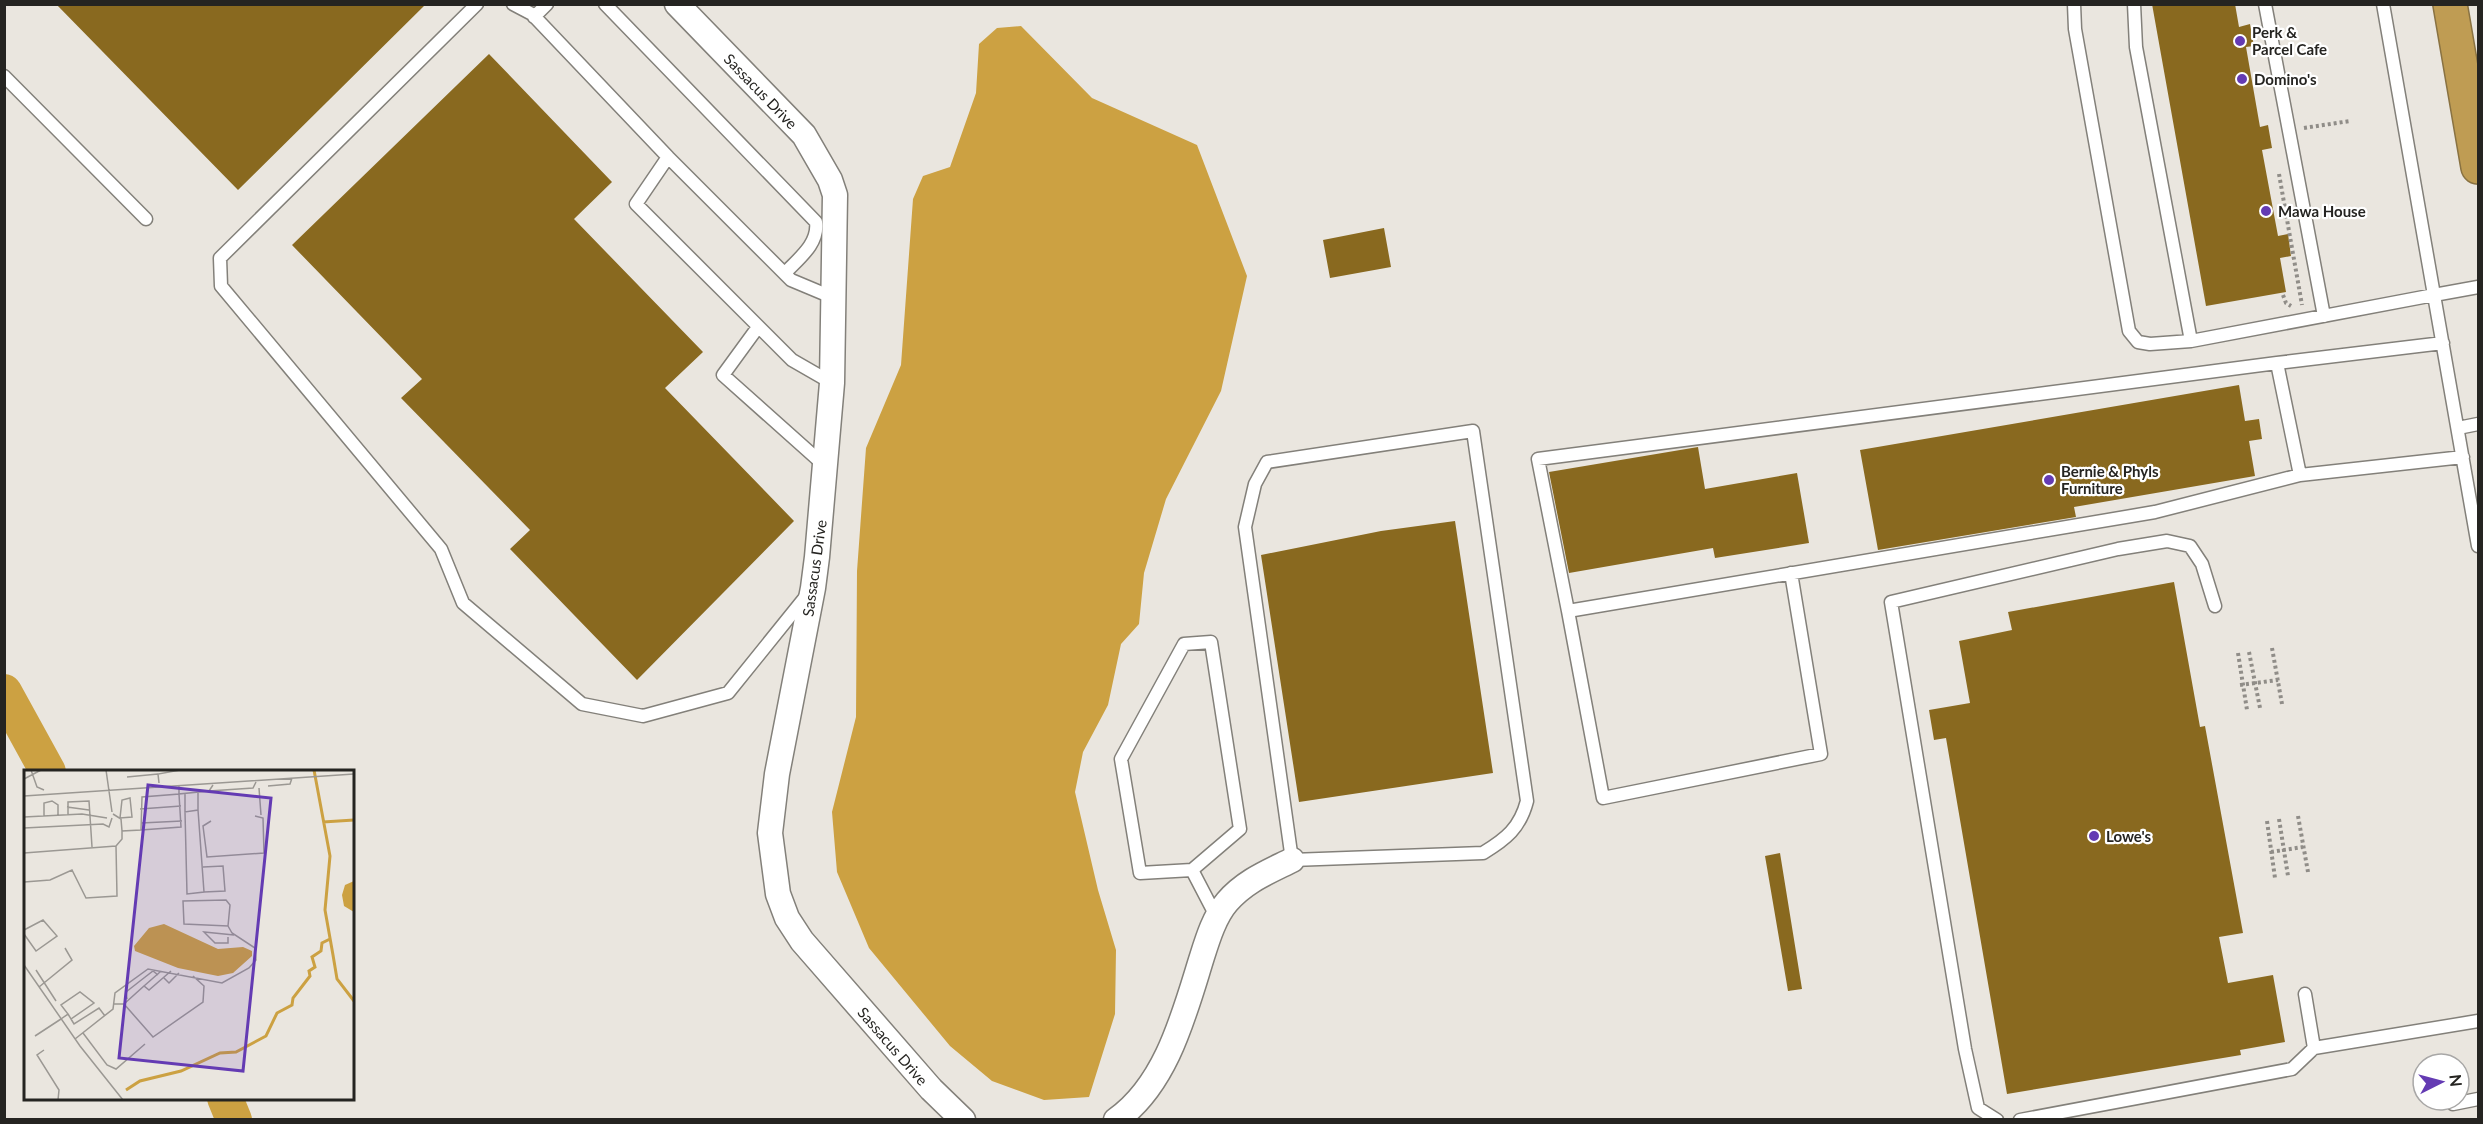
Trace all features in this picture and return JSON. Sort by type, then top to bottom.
[{"type":"highway","points":[[2450,4],[2478,167]]},
{"type":"street","name":"Sassacus Drive","points":[[677,4],[804,135],[830,180],[836,206],[832,383],[826,467],[813,588],[771,813],[771,859],[778,894],[787,918],[802,941],[931,1089],[963,1119]]},
{"type":"street","points":[[1116,1119],[1131,1109],[1163,1061],[1178,1030],[1205,947],[1226,903],[1247,884],[1292,860]]},
{"type":"lane","points":[[477,4],[219,258],[221,286],[441,549],[463,603],[582,704],[643,716],[728,693],[813,588]]},
{"type":"lane","points":[[513,4],[534,16],[668,157],[791,280],[835,299]]},
{"type":"lane","points":[[534,16],[547,4]]},
{"type":"lane","points":[[605,4],[816,222],[817,230],[810,247],[785,273]]},
{"type":"lane","points":[[2074,4],[2075,29],[2129,331],[2138,342],[2150,344],[2191,341],[2478,287]]},
{"type":"lane","points":[[2134,4],[2136,47],[2191,341]]},
{"type":"lane","points":[[2265,4],[2324,316]]},
{"type":"lane","points":[[2383,4],[2478,546]]},
{"type":"lane","points":[[4,76],[146,219]]},
{"type":"lane","points":[[668,157],[636,204],[792,360],[832,383]]},
{"type":"lane","points":[[758,327],[723,375],[826,467]]},
{"type":"lane","points":[[1791,573],[1821,754],[1603,798],[1538,459],[2443,343]]},
{"type":"lane","points":[[2277,363],[2300,475]]},
{"type":"lane","points":[[2458,428],[2478,424]]},
{"type":"lane","points":[[1473,431],[1527,801],[1523,816],[1515,830],[1505,840],[1483,853],[1292,860],[1245,527],[1255,484],[1267,462],[1473,431]]},
{"type":"lane","points":[[1568,610],[2155,512],[2300,475],[2463,457]]},
{"type":"lane","points":[[1997,1119],[1978,1108],[1967,1059],[1891,602],[2118,549],[2167,541],[2190,546],[2202,564],[2215,606]]},
{"type":"lane","points":[[1211,642],[1240,829],[1192,870],[1140,873],[1121,759],[1184,644],[1211,642]]},
{"type":"lane","points":[[1192,870],[1218,919]]},
{"type":"lane","points":[[2305,994],[2314,1048]]},
{"type":"lane","points":[[2020,1119],[2292,1069],[2314,1048],[2478,1021]]},
{"type":"path","points":[[2289,131],[2350,121]]},
{"type":"path","points":[[2278,166],[2302,305],[2299,309],[2286,303],[2283,295]]},
{"type":"path","points":[[2272,648],[2282,705]]},
{"type":"path","points":[[2249,652],[2260,708]]},
{"type":"path","points":[[2238,653],[2247,710]]},
{"type":"path","points":[[2242,685],[2278,680]]},
{"type":"path","points":[[2298,816],[2308,872]]},
{"type":"path","points":[[2279,819],[2288,876]]},
{"type":"path","points":[[2267,821],[2276,878]]},
{"type":"path","points":[[2271,852],[2304,846]]},
{"type":"shaded area","points":[[1021,26],[1092,98],[1197,145],[1247,276],[1221,391],[1166,499],[1144,573],[1139,624],[1121,644],[1108,705],[1083,752],[1075,792],[1098,890],[1116,950],[1115,1014],[1089,1097],[1044,1100],[992,1081],[950,1046],[869,948],[837,872],[832,812],[856,717],[857,571],[866,448],[901,365],[913,199],[923,176],[950,167],[976,93],[979,44],[997,28]]},
{"type":"building","points":[[56,4],[426,4],[238,190]]},
{"type":"building","points":[[2152,4],[2235,4],[2239,27],[2250,24],[2254,46],[2246,47],[2260,127],[2268,125],[2272,148],[2262,150],[2278,236],[2288,234],[2291,256],[2280,258],[2286,292],[2206,306]]},
{"type":"building","points":[[489,54],[612,182],[574,219],[703,352],[665,388],[794,521],[637,680],[510,549],[530,530],[401,398],[422,379],[292,245]]},
{"type":"building","points":[[1384,228],[1391,267],[1330,278],[1323,240]]},
{"type":"building","name":"Bernie & Phyls Furniture","points":[[2239,385],[2245,421],[2259,419],[2262,439],[2249,441],[2255,476],[2074,507],[2076,517],[1878,550],[1860,450]]},
{"type":"building","points":[[1698,447],[1705,489],[1797,473],[1809,543],[1715,558],[1713,548],[1569,573],[1549,472]]},
{"type":"building","points":[[1455,521],[1493,773],[1299,802],[1261,555],[1381,531]]},
{"type":"building","name":"Lowe's","points":[[2174,582],[2200,727],[2205,726],[2243,933],[2219,937],[2228,983],[2273,975],[2285,1042],[2240,1050],[2241,1055],[2007,1094],[1946,738],[1934,740],[1929,710],[1970,703],[1959,641],[2012,630],[2008,612]]},
{"type":"building","points":[[1780,853],[1802,989],[1788,991],[1765,856]]},
{"type":"waterway","points":[[4,692],[47,770]]},
{"type":"waterway","points":[[226,1100],[234,1120]]},
{"type":"place","name":"Perk & Parcel Cafe","points":[[2240,41]]},
{"type":"place","name":"Domino's","points":[[2242,79]]},
{"type":"place","name":"Mawa House","points":[[2266,211]]},
{"type":"place","name":"Bernie & Phyls Furniture","points":[[2049,480]]},
{"type":"place","name":"Lowe's","points":[[2094,836]]}]
